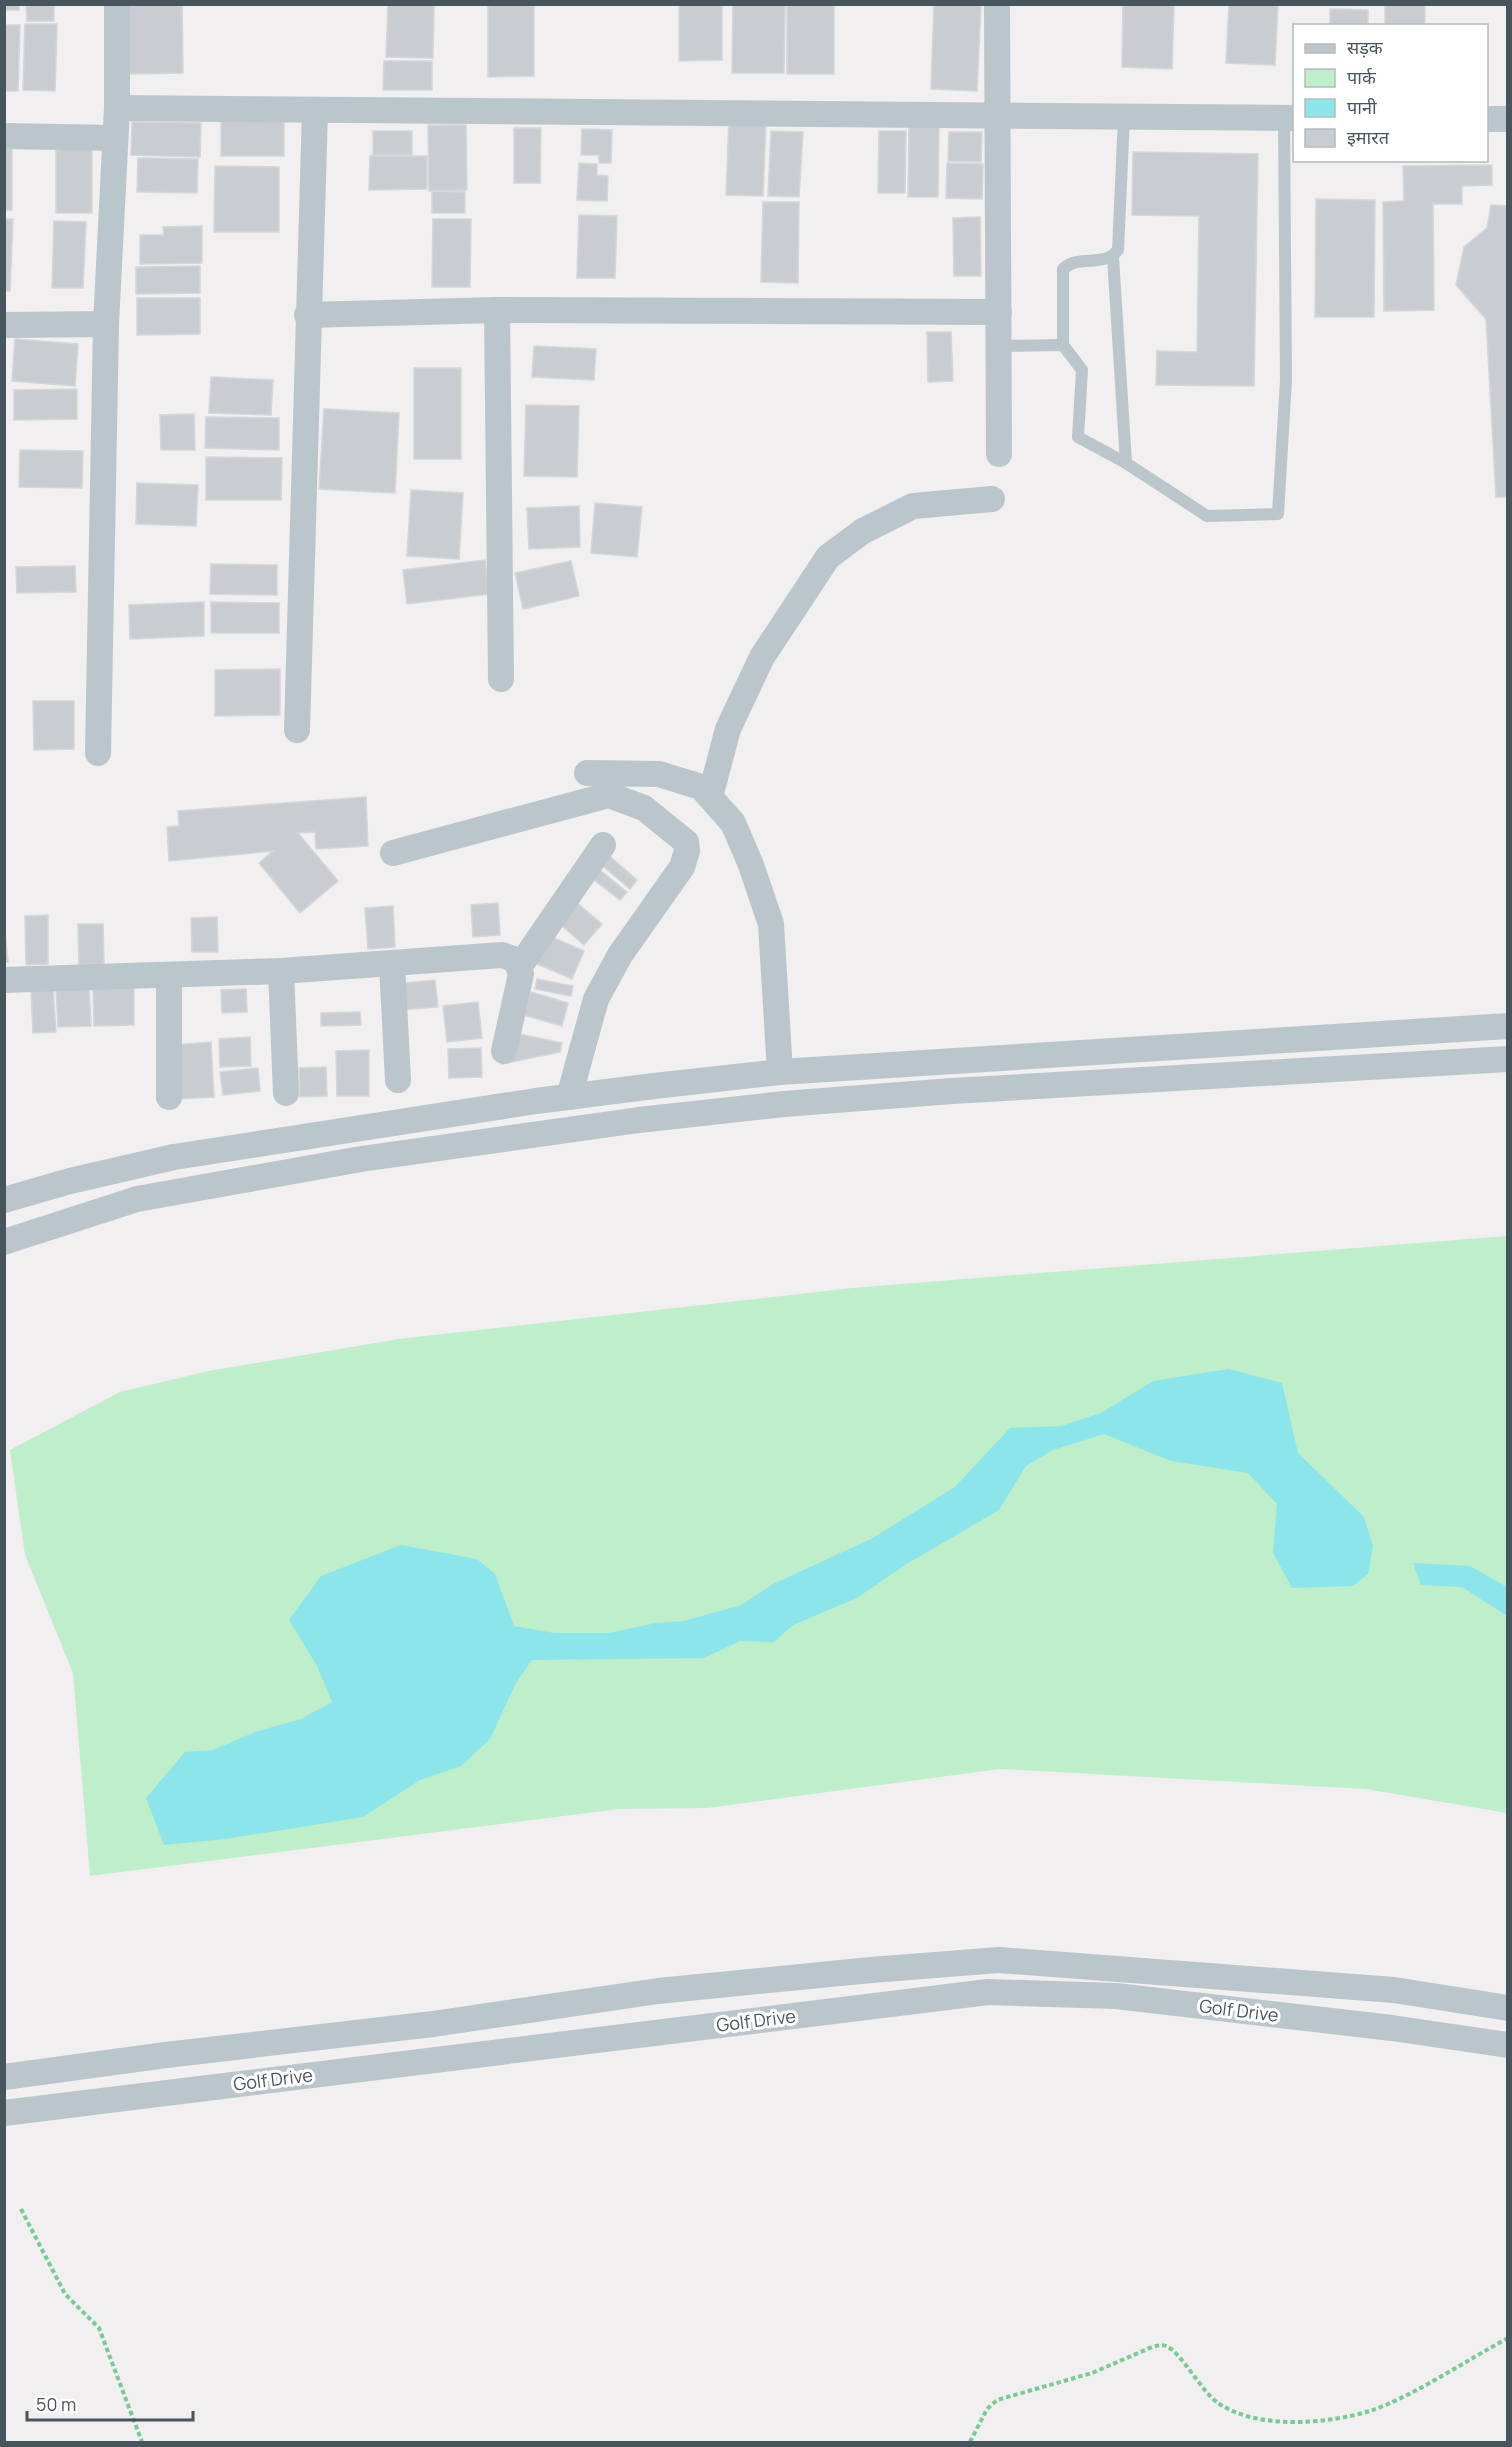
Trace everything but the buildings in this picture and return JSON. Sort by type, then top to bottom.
[{"type":"street","points":[[98,753],[106,324],[117,108],[117,4]]},
{"type":"street","points":[[997,4],[999,454]]},
{"type":"street","points":[[117,108],[1289,118]]},
{"type":"street","points":[[297,730],[307,315],[315,110]]},
{"type":"street","points":[[1488,118],[1508,119]]},
{"type":"street","points":[[4,136],[115,138]]},
{"type":"street","points":[[307,315],[497,310],[999,312]]},
{"type":"street","points":[[497,310],[501,679]]},
{"type":"street","points":[[4,325],[106,324]]},
{"type":"street","points":[[710,797],[728,729],[762,657],[828,557],[863,531],[913,507],[992,499]]},
{"type":"street","points":[[587,773],[659,774],[701,787],[733,823],[751,865],[771,924],[780,1072]]},
{"type":"street","points":[[393,853],[609,795],[644,808],[686,842],[687,851],[682,867],[620,955],[596,999],[569,1097]]},
{"type":"street","points":[[520,966],[603,844]]},
{"type":"street","points":[[4,980],[281,971],[502,955],[516,960],[521,974],[504,1051]]},
{"type":"street","points":[[392,964],[399,1080]]},
{"type":"street","points":[[281,971],[286,1094]]},
{"type":"street","points":[[169,975],[169,1097]]},
{"type":"street","points":[[4,1200],[70,1181],[174,1157],[536,1101],[780,1072],[1508,1026]]},
{"type":"street","points":[[4,1242],[137,1199],[351,1161],[539,1133],[713,1112],[918,1094],[1508,1059]]},
{"type":"street","points":[[536,1101],[539,1133]]},
{"type":"street","name":"Golf Drive","points":[[4,2077],[166,2055],[433,2024],[658,1991],[999,1960],[1394,1990],[1508,2008]]},
{"type":"street","points":[[1392,2028],[1394,1990]]},
{"type":"street","name":"Golf Drive","points":[[4,2113],[988,1992],[1116,1996],[1392,2028],[1508,2045]]},
{"type":"lane","points":[[1124,117],[1120,244],[1113,257],[1126,463]]},
{"type":"lane","points":[[1113,257],[1107,260],[1074,263],[1063,269],[1063,345],[1082,370],[1078,437],[1126,463],[1207,516],[1278,514],[1286,380],[1289,118]]},
{"type":"lane","points":[[999,346],[1063,345]]},
{"type":"path","points":[[21,2210],[65,2294],[99,2328],[142,2442]]},
{"type":"path","points":[[970,2442],[987,2409],[996,2400],[1092,2373],[1152,2347],[1167,2346],[1208,2395],[1219,2404],[1238,2414],[1263,2421],[1293,2422],[1370,2411],[1392,2402],[1508,2338]]},
{"type":"green space","points":[[1507,1236],[1507,1813],[1366,1789],[1000,1769],[707,1808],[619,1809],[90,1876],[73,1673],[25,1555],[10,1450],[120,1392],[209,1371],[399,1339],[852,1288]]},
{"type":"water","points":[[1229,1369],[1282,1383],[1298,1453],[1364,1517],[1373,1546],[1368,1574],[1353,1586],[1292,1588],[1273,1553],[1277,1504],[1248,1473],[1171,1461],[1104,1434],[1053,1450],[1026,1466],[999,1510],[905,1565],[857,1598],[793,1625],[774,1642],[740,1641],[704,1658],[532,1660],[516,1683],[490,1739],[461,1766],[420,1780],[363,1817],[225,1839],[164,1845],[146,1798],[185,1752],[213,1750],[255,1732],[301,1719],[332,1702],[317,1666],[289,1620],[321,1576],[401,1545],[477,1559],[495,1574],[514,1626],[554,1633],[609,1633],[656,1623],[684,1621],[741,1605],[773,1584],[871,1539],[955,1487],[1010,1428],[1061,1426],[1101,1413],[1153,1381]]},
{"type":"water","points":[[1413,1563],[1470,1566],[1507,1587],[1507,1616],[1462,1587],[1421,1585]]}]
